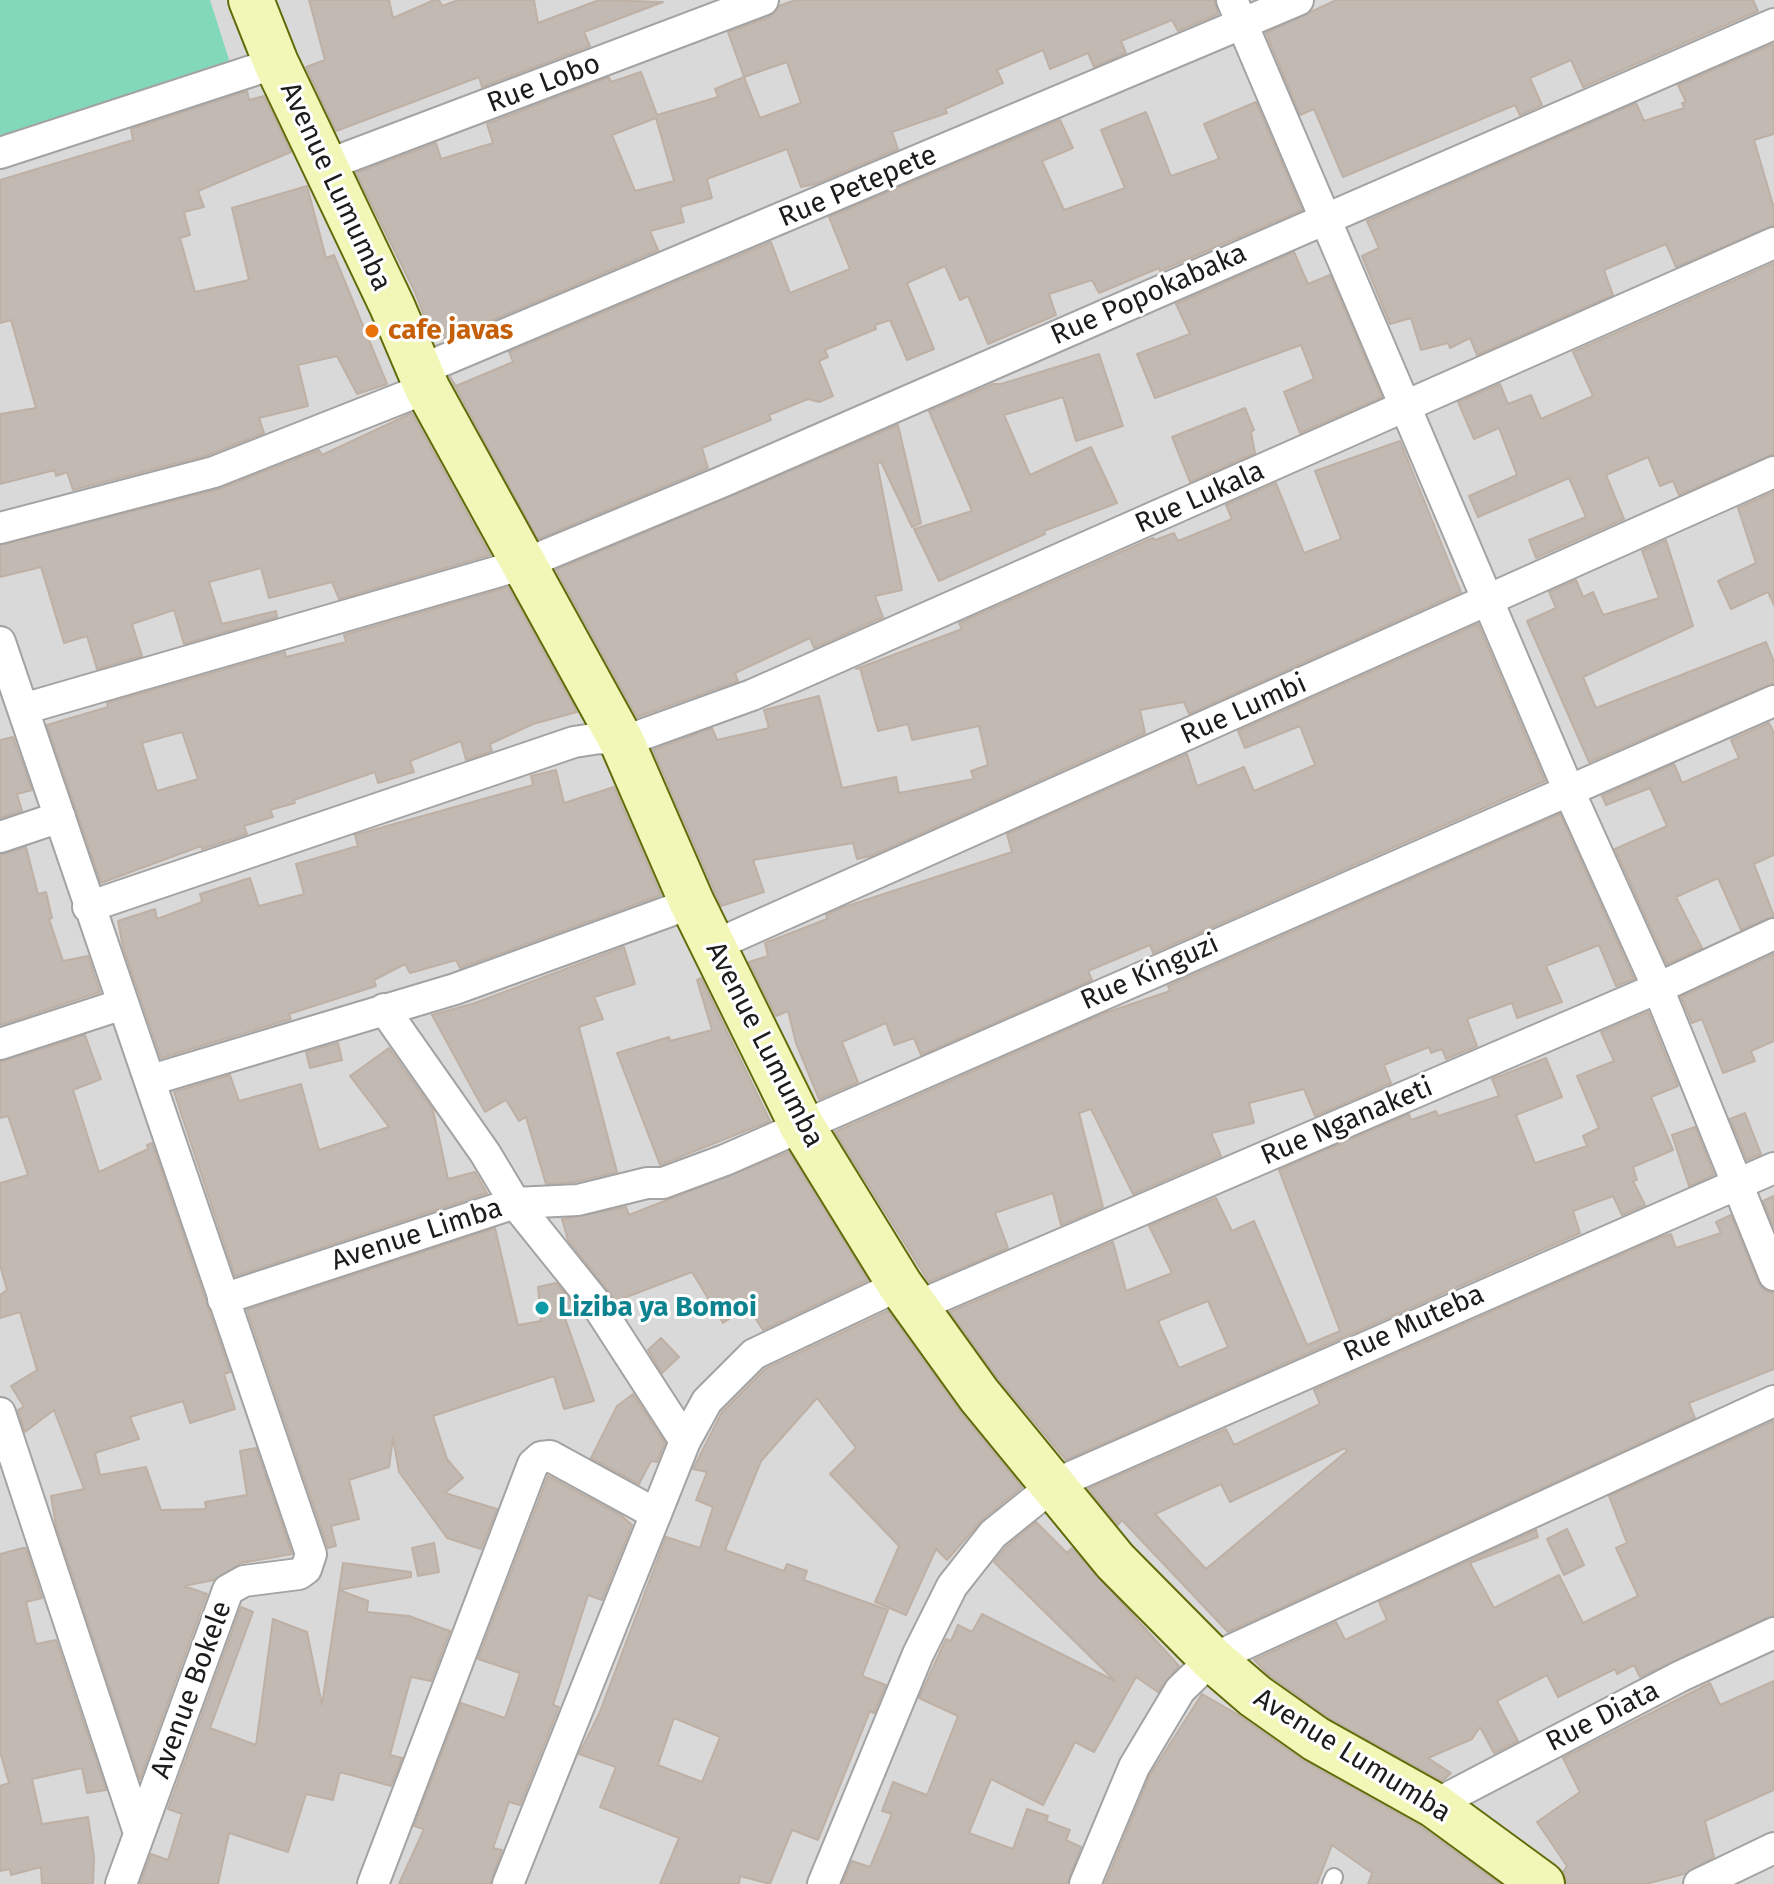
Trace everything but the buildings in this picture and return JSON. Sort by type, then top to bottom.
[{"type":"street","name":"Avenue Lumumba","points":[[251,0],[276,63],[392,306],[422,380],[622,742],[692,903],[802,1126],[909,1295],[979,1395],[1115,1561],[1212,1659],[1255,1696],[1316,1739],[1434,1805],[1542,1884]]},
{"type":"street","name":"Rue Lobo","points":[[324,166],[763,0]]},
{"type":"street","name":"Rue Petepete","points":[[0,528],[214,472],[1237,12],[1298,0]]},
{"type":"street","points":[[1237,12],[1569,791],[1658,988],[1774,1275]]},
{"type":"street","name":"Rue Popokabaka","points":[[23,709],[524,564],[724,481],[1774,24]]},
{"type":"street","points":[[0,153],[276,63]]},
{"type":"street","name":"Rue Lukala","points":[[622,742],[752,695],[1407,408],[1774,243]]},
{"type":"street","name":"Rue Lumbi","points":[[713,946],[1774,472]]},
{"type":"street","points":[[0,642],[223,1299]]},
{"type":"street","name":"Rue Kinguzi","points":[[515,1203],[578,1200],[647,1183],[663,1183],[802,1126],[1774,701]]},
{"type":"street","points":[[88,907],[574,742],[600,738],[622,742]]},
{"type":"street","points":[[0,837],[60,817]]},
{"type":"street","points":[[151,1080],[455,989],[692,903]]},
{"type":"street","name":"Rue Nganaketi","points":[[909,1295],[1658,988],[1774,934]]},
{"type":"street","points":[[0,1044],[123,1004]]},
{"type":"street","points":[[384,1009],[485,1153],[515,1203]]},
{"type":"street","name":"Rue Muteba","points":[[823,1884],[918,1654],[952,1586],[993,1534],[1055,1484],[1774,1168]]},
{"type":"street","name":"Avenue Limba","points":[[223,1299],[515,1203],[597,1305],[685,1441]]},
{"type":"street","points":[[508,1884],[685,1441],[707,1401],[754,1354],[909,1295]]},
{"type":"street","name":"Avenue Bokele","points":[[121,1884],[228,1590],[244,1581],[299,1574],[306,1569],[311,1554],[223,1299]]},
{"type":"street","points":[[1085,1884],[1134,1767],[1180,1690],[1212,1659],[1774,1401]]},
{"type":"street","points":[[0,1413],[139,1833]]},
{"type":"street","points":[[373,1884],[533,1464],[541,1457],[550,1456],[656,1514]]},
{"type":"street","name":"Rue Diata","points":[[1434,1805],[1681,1676],[1774,1633]]},
{"type":"street","points":[[1699,1884],[1774,1848]]},
{"type":"shaded area","points":[[0,0],[1774,0],[1774,1884],[0,1884]]},
{"type":"green space","points":[[0,0],[210,0],[232,69],[0,142]]},
{"type":"place","name":"cafe javas","points":[[372,331]]},
{"type":"place","name":"Liziba ya Bomoi","points":[[542,1308]]}]
